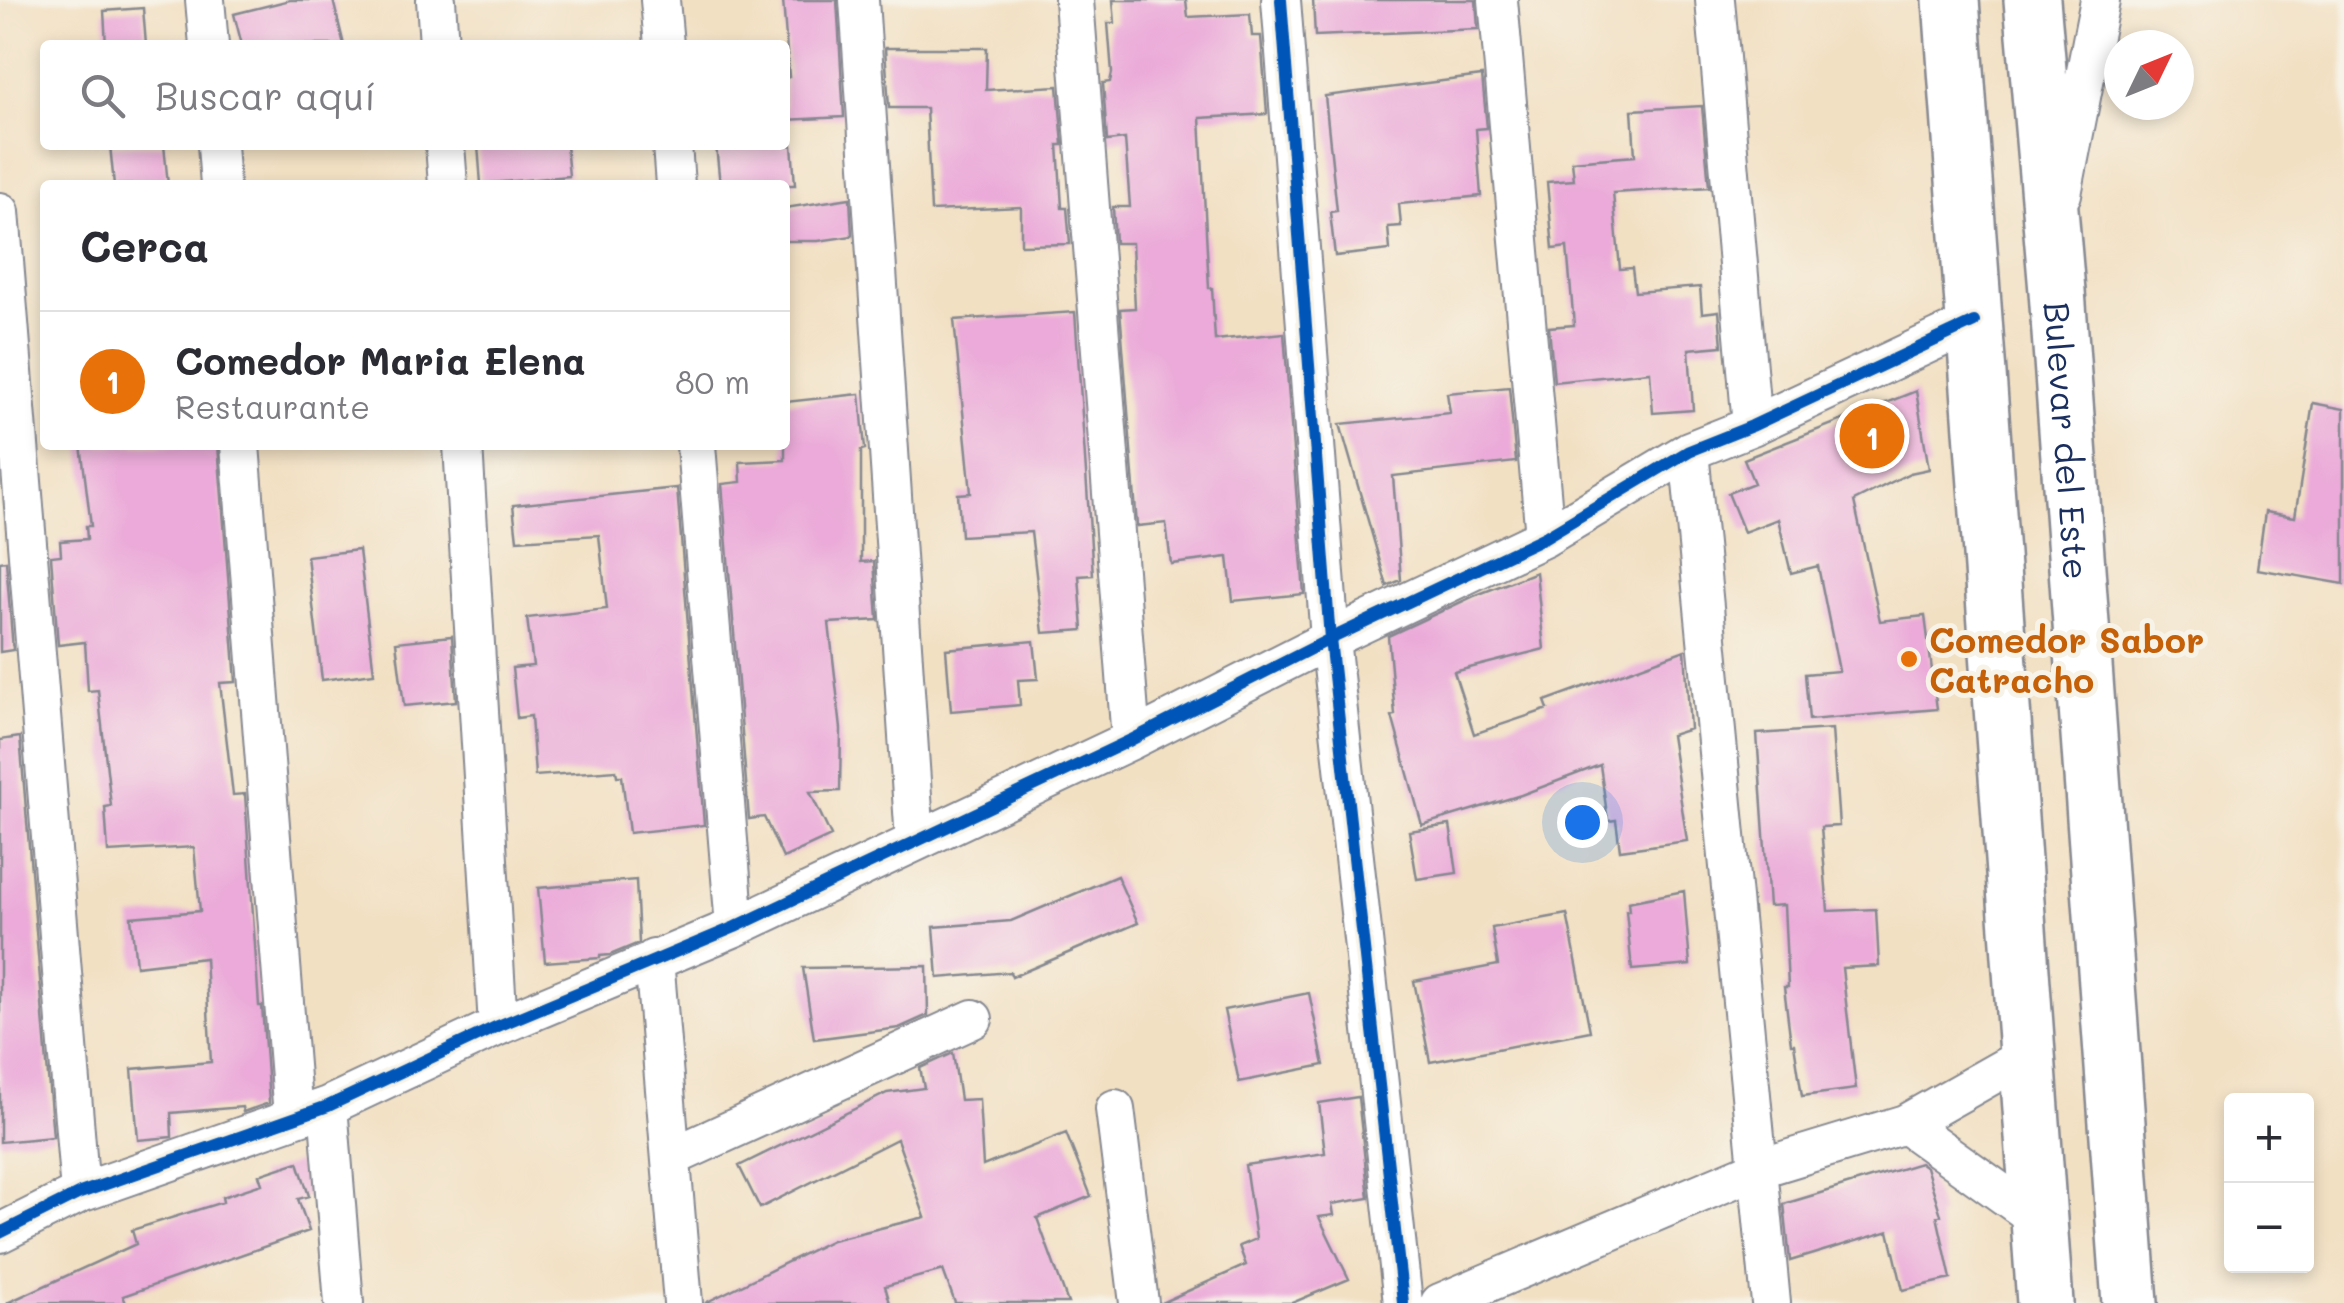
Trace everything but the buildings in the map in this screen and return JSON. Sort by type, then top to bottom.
[{"type":"highway","points":[[1951,0],[2045,1303]]},
{"type":"highway","name":"Bulevar del Este","points":[[2032,0],[2060,330],[2130,1303]]},
{"type":"highway","points":[[2120,1173],[2159,1303]]},
{"type":"street","points":[[205,0],[209,40]]},
{"type":"street","points":[[436,0],[439,40]]},
{"type":"street","points":[[660,0],[664,40]]},
{"type":"street","points":[[858,0],[915,841]]},
{"type":"street","points":[[1074,0],[1131,740]]},
{"type":"street","points":[[1281,0],[1330,639],[1403,1303]]},
{"type":"street","points":[[1498,0],[1545,537]]},
{"type":"street","points":[[1714,0],[1752,426]]},
{"type":"street","points":[[2051,250],[2100,0]]},
{"type":"street","points":[[217,150],[220,180]]},
{"type":"street","points":[[445,150],[448,180]]},
{"type":"street","points":[[672,150],[675,180]]},
{"type":"street","points":[[0,212],[80,1193]]},
{"type":"street","points":[[0,1234],[80,1193],[311,1111],[498,1026],[734,927],[1131,740],[1330,639],[1545,537],[1689,451],[1752,426],[1974,322]]},
{"type":"street","points":[[241,450],[311,1111],[344,1303]]},
{"type":"street","points":[[463,450],[498,1026]]},
{"type":"street","points":[[696,450],[734,927]]},
{"type":"street","points":[[1689,451],[1770,1303]]},
{"type":"street","points":[[654,960],[683,1303]]},
{"type":"street","points":[[672,1157],[973,1020]]},
{"type":"street","points":[[1440,1303],[1757,1169],[1905,1124],[2026,1056]]},
{"type":"street","points":[[1115,1109],[1139,1303]]},
{"type":"street","points":[[1905,1124],[2039,1220]]},
{"type":"cycle path","points":[[1281,0],[1330,639],[1403,1303]]},
{"type":"cycle path","points":[[0,1233],[80,1193],[328,1106],[498,1026],[735,927],[1131,740],[1330,639],[1545,537],[1689,451],[1752,426],[1974,322]]},
{"type":"place","name":"Comedor Maria Elena","points":[[1872,436]]},
{"type":"place","name":"Comedor Sabor Catracho","points":[[1909,659]]}]
